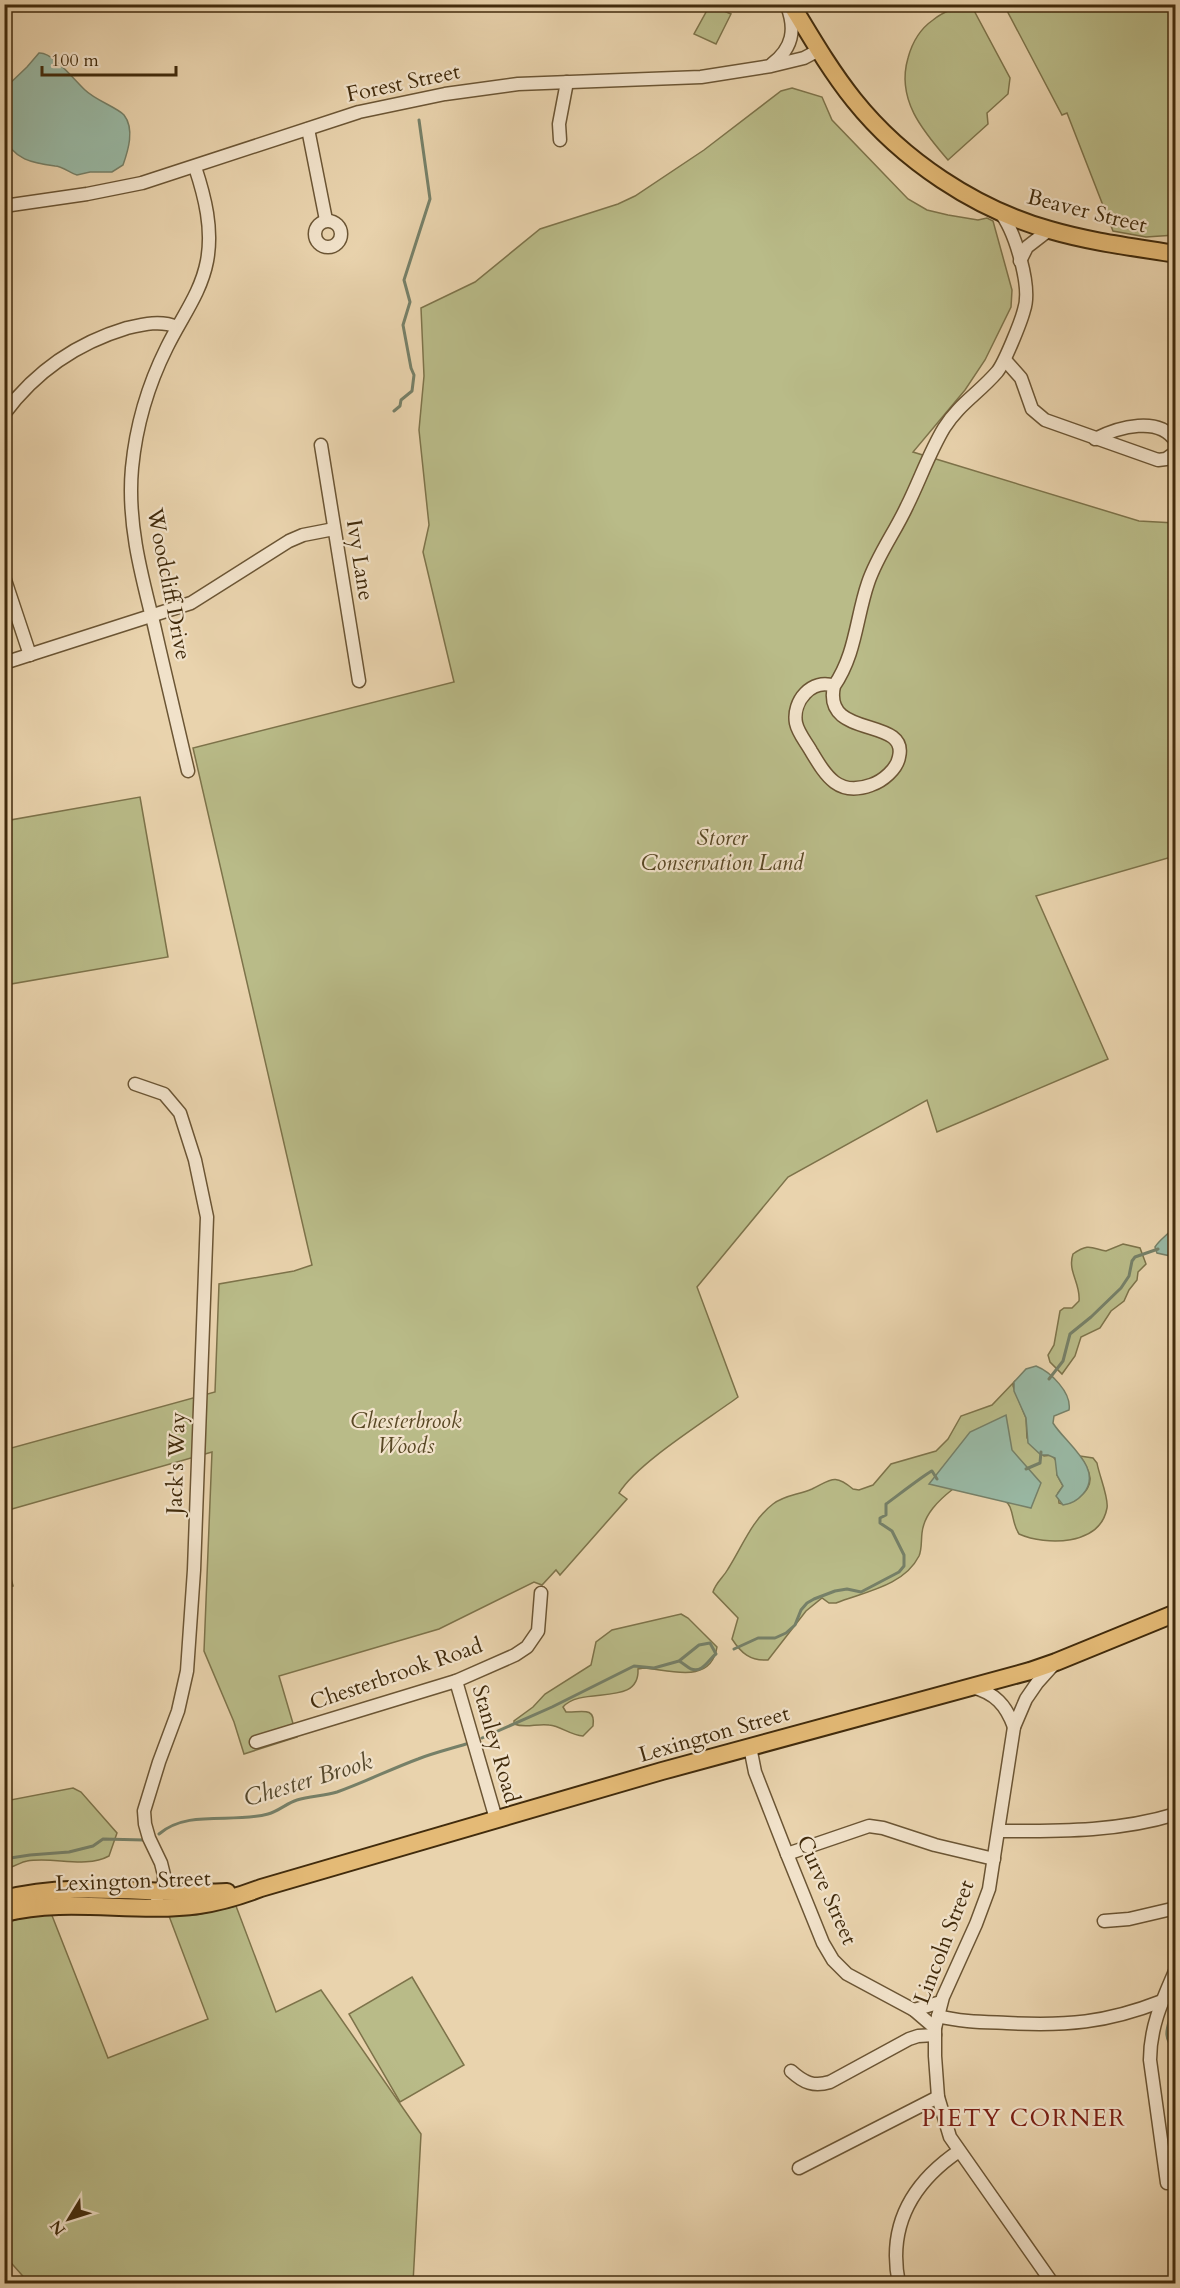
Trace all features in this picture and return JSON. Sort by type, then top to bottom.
[{"type":"main road","name":"Beaver Street","points":[[789,4],[860,108],[891,140],[940,177],[999,211],[1049,230],[1176,254]]},
{"type":"main road","name":"Lexington Street","points":[[4,1899],[41,1891],[69,1890],[196,1906],[218,1902],[496,1819],[1056,1662],[1176,1612]]},
{"type":"main road","name":"Lexington Street","points":[[4,1913],[57,1905],[157,1900],[182,1893],[261,1888]]},
{"type":"street","points":[[771,66],[785,52],[791,40],[792,21],[789,4]]},
{"type":"street","name":"Forest Street","points":[[4,206],[122,188],[374,109],[466,90],[511,84],[679,79],[723,75],[804,58],[819,50]]},
{"type":"street","points":[[560,140],[558,128],[567,82]]},
{"type":"street","points":[[308,129],[326,220]]},
{"type":"street","name":"Woodcliff Drive","points":[[188,771],[134,537],[131,497],[132,468],[138,427],[146,398],[159,362],[198,292],[208,254],[207,215],[195,167]]},
{"type":"street","points":[[834,686],[826,683],[817,684],[809,689],[798,705],[796,724],[827,777],[834,783],[847,788],[860,789],[874,785],[886,776],[899,760],[900,751],[897,742],[881,729],[845,719],[834,703],[832,694],[851,654],[867,585],[874,567],[907,508],[939,438],[958,408],[997,372],[1005,360],[1024,311],[1027,297],[1020,261],[1008,225],[999,211]]},
{"type":"street","points":[[1020,261],[1027,247],[1049,230]]},
{"type":"street","points":[[4,414],[15,399],[68,353],[126,329],[165,323],[177,327]]},
{"type":"street","points":[[1005,360],[1021,378],[1035,414],[1045,420],[1158,460],[1166,459],[1176,452]]},
{"type":"street","points":[[1095,439],[1117,431],[1155,426],[1166,431],[1176,442]]},
{"type":"street","name":"Ivy Lane","points":[[321,445],[359,681]]},
{"type":"street","points":[[4,663],[176,609],[206,595],[289,541],[303,535],[334,529]]},
{"type":"street","points":[[4,577],[30,655]]},
{"type":"street","name":"Jack's Way","points":[[135,1084],[164,1094],[180,1113],[195,1160],[207,1218],[192,1610],[187,1671],[178,1711],[144,1811],[149,1838],[161,1863],[182,1893]]},
{"type":"street","name":"Chesterbrook Road","points":[[256,1742],[456,1681],[514,1655],[527,1647],[538,1631],[541,1593]]},
{"type":"street","name":"Lincoln Street","points":[[1053,2283],[950,2137],[938,2097],[936,2027],[941,2002],[982,1908],[999,1831],[1014,1727],[1026,1699],[1056,1662]]},
{"type":"street","name":"Stanley Road","points":[[456,1681],[496,1819]]},
{"type":"street","points":[[970,1686],[995,1696],[1010,1715],[1014,1727]]},
{"type":"street","name":"Curve Street","points":[[750,1747],[755,1772],[823,1943],[833,1960],[853,1978],[914,2010],[936,2027]]},
{"type":"street","points":[[999,1831],[1090,1830],[1118,1827],[1176,1814]]},
{"type":"street","points":[[787,1854],[869,1826],[994,1859]]},
{"type":"street","name":"Jack's Way","points":[[157,1900],[164,1884],[161,1863]]},
{"type":"street","points":[[1104,1922],[1129,1919],[1176,1908]]},
{"type":"street","points":[[1167,2183],[1150,2060],[1153,2025],[1176,1969]]},
{"type":"street","points":[[791,2071],[799,2079],[812,2085],[821,2085],[936,2027],[968,2022],[1053,2025],[1098,2020],[1162,2001]]},
{"type":"street","points":[[914,2010],[941,2002]]},
{"type":"street","points":[[799,2168],[938,2097]]},
{"type":"street","points":[[899,2283],[896,2256],[897,2237],[911,2196],[935,2169],[959,2151]]},
{"type":"green space","points":[[710,5],[731,14],[716,44],[694,34]]},
{"type":"green space","points":[[961,5],[971,5],[1010,78],[1008,94],[987,113],[988,124],[948,160],[929,137],[914,113],[906,87],[905,73],[910,52],[920,32],[939,15]]},
{"type":"green space","points":[[1004,5],[1175,5],[1175,235],[1146,237],[1113,231],[1067,113],[1062,115]]},
{"type":"green space","name":"Storer Conservation Land","points":[[792,88],[822,97],[832,120],[908,199],[927,210],[978,220],[987,218],[993,221],[1012,290],[1011,307],[985,360],[965,390],[913,452],[1139,521],[1175,523],[1175,856],[1036,896],[1108,1059],[937,1132],[927,1100],[788,1177],[697,1287],[738,1397],[656,1456],[628,1481],[619,1493],[627,1499],[560,1575],[556,1570],[542,1585],[534,1582],[439,1629],[279,1676],[297,1737],[244,1754],[234,1722],[204,1651],[212,1452],[5,1511],[4,1450],[215,1392],[219,1284],[294,1271],[312,1265],[193,748],[454,682],[423,552],[429,525],[419,430],[424,376],[421,308],[475,282],[540,229],[618,204],[635,196],[704,150],[781,91]]},
{"type":"green space","points":[[140,797],[168,957],[5,985],[5,821]]},
{"type":"green space","points":[[1123,1244],[1140,1248],[1146,1264],[1138,1272],[1137,1280],[1124,1301],[1111,1311],[1100,1328],[1081,1337],[1075,1356],[1062,1374],[1050,1362],[1048,1355],[1054,1345],[1060,1311],[1064,1308],[1072,1308],[1079,1301],[1072,1266],[1073,1254],[1087,1247],[1106,1251]]},
{"type":"green space","points":[[1014,1382],[1013,1386],[1026,1418],[1027,1438],[1044,1456],[1052,1455],[1057,1462],[1057,1475],[1063,1486],[1058,1493],[1059,1503],[1074,1501],[1087,1488],[1090,1478],[1080,1456],[1093,1458],[1097,1463],[1107,1508],[1102,1521],[1094,1530],[1070,1540],[1030,1538],[1019,1534],[1010,1507],[1000,1497],[953,1489],[929,1514],[923,1526],[919,1556],[904,1574],[882,1587],[836,1603],[829,1603],[822,1598],[806,1611],[768,1660],[751,1657],[739,1648],[732,1639],[738,1618],[713,1592],[753,1526],[766,1510],[782,1499],[832,1480],[841,1481],[859,1490],[873,1485],[891,1464],[936,1451],[948,1439],[961,1416],[992,1405]]},
{"type":"green space","points":[[4,1551],[13,1586],[5,1588],[4,1588]]},
{"type":"green space","points":[[681,1614],[717,1647],[707,1667],[688,1672],[638,1669],[636,1681],[630,1688],[572,1701],[563,1707],[566,1712],[586,1712],[592,1715],[593,1726],[583,1736],[553,1726],[514,1724],[514,1721],[533,1707],[545,1694],[591,1665],[596,1642],[612,1630]]},
{"type":"green space","points":[[73,1788],[81,1792],[117,1833],[109,1856],[90,1862],[27,1861],[5,1869],[5,1801]]},
{"type":"green space","points":[[236,1906],[276,2012],[321,1990],[421,2134],[413,2283],[29,2283],[5,2256],[5,1923],[28,1916],[51,1913],[108,2058],[208,2019],[169,1916],[196,1915]]},
{"type":"green space","points":[[412,1977],[464,2065],[400,2102],[349,2014]]},
{"type":"shaded area","points":[[39,53],[51,57],[89,94],[124,115],[130,133],[123,165],[112,172],[90,172],[77,175],[60,167],[25,159],[8,144],[4,136],[5,88]]},
{"type":"shaded area","points":[[1175,1226],[1175,1257],[1157,1253],[1155,1247],[1159,1241]]},
{"type":"shaded area","points":[[1036,1366],[1054,1378],[1064,1390],[1069,1410],[1054,1416],[1053,1423],[1081,1457],[1089,1475],[1089,1485],[1083,1494],[1066,1505],[1063,1505],[1056,1496],[1063,1486],[1057,1475],[1055,1458],[1041,1455],[1028,1443],[1026,1418],[1014,1391],[1014,1382],[1026,1369]]},
{"type":"shaded area","points":[[1006,1415],[1012,1450],[1041,1483],[1031,1508],[929,1484],[970,1432]]},
{"type":"waterway","points":[[394,411],[400,406],[401,400],[412,391],[414,375],[403,325],[410,302],[404,280],[430,199],[419,120]]},
{"type":"waterway","name":"Chester Brook","points":[[1049,1379],[1063,1361],[1070,1334],[1121,1288],[1129,1276],[1135,1257],[1158,1249]]},
{"type":"waterway","name":"Chester Brook","points":[[1026,1469],[1040,1463],[1041,1452]]},
{"type":"waterway","name":"Chester Brook","points":[[734,1649],[758,1638],[775,1638],[786,1633],[795,1625],[801,1610],[814,1599],[847,1589],[861,1592],[899,1572],[904,1566],[904,1555],[892,1531],[880,1523],[880,1518],[886,1515],[886,1504],[924,1476],[932,1471],[937,1479]]},
{"type":"waterway","name":"Chester Brook","points":[[482,1738],[552,1707],[634,1666],[654,1668],[679,1661],[699,1645],[710,1643],[716,1654],[705,1665],[695,1670],[679,1661]]},
{"type":"waterway","name":"Chester Brook","points":[[159,1834],[171,1826],[197,1819],[240,1818],[268,1814],[297,1800],[337,1792],[424,1757],[466,1744]]},
{"type":"waterway","name":"Chester Brook","points":[[4,1859],[69,1852],[93,1846],[103,1839],[144,1840]]},
{"type":"waterway","points":[[1176,1993],[1167,2030],[1168,2040],[1176,2050]]},
{"type":"district","name":"PIETY CORNER","points":[[1024,2118]]},
{"type":"park label","name":"Chesterbrook Woods","points":[[406,1434]]}]
